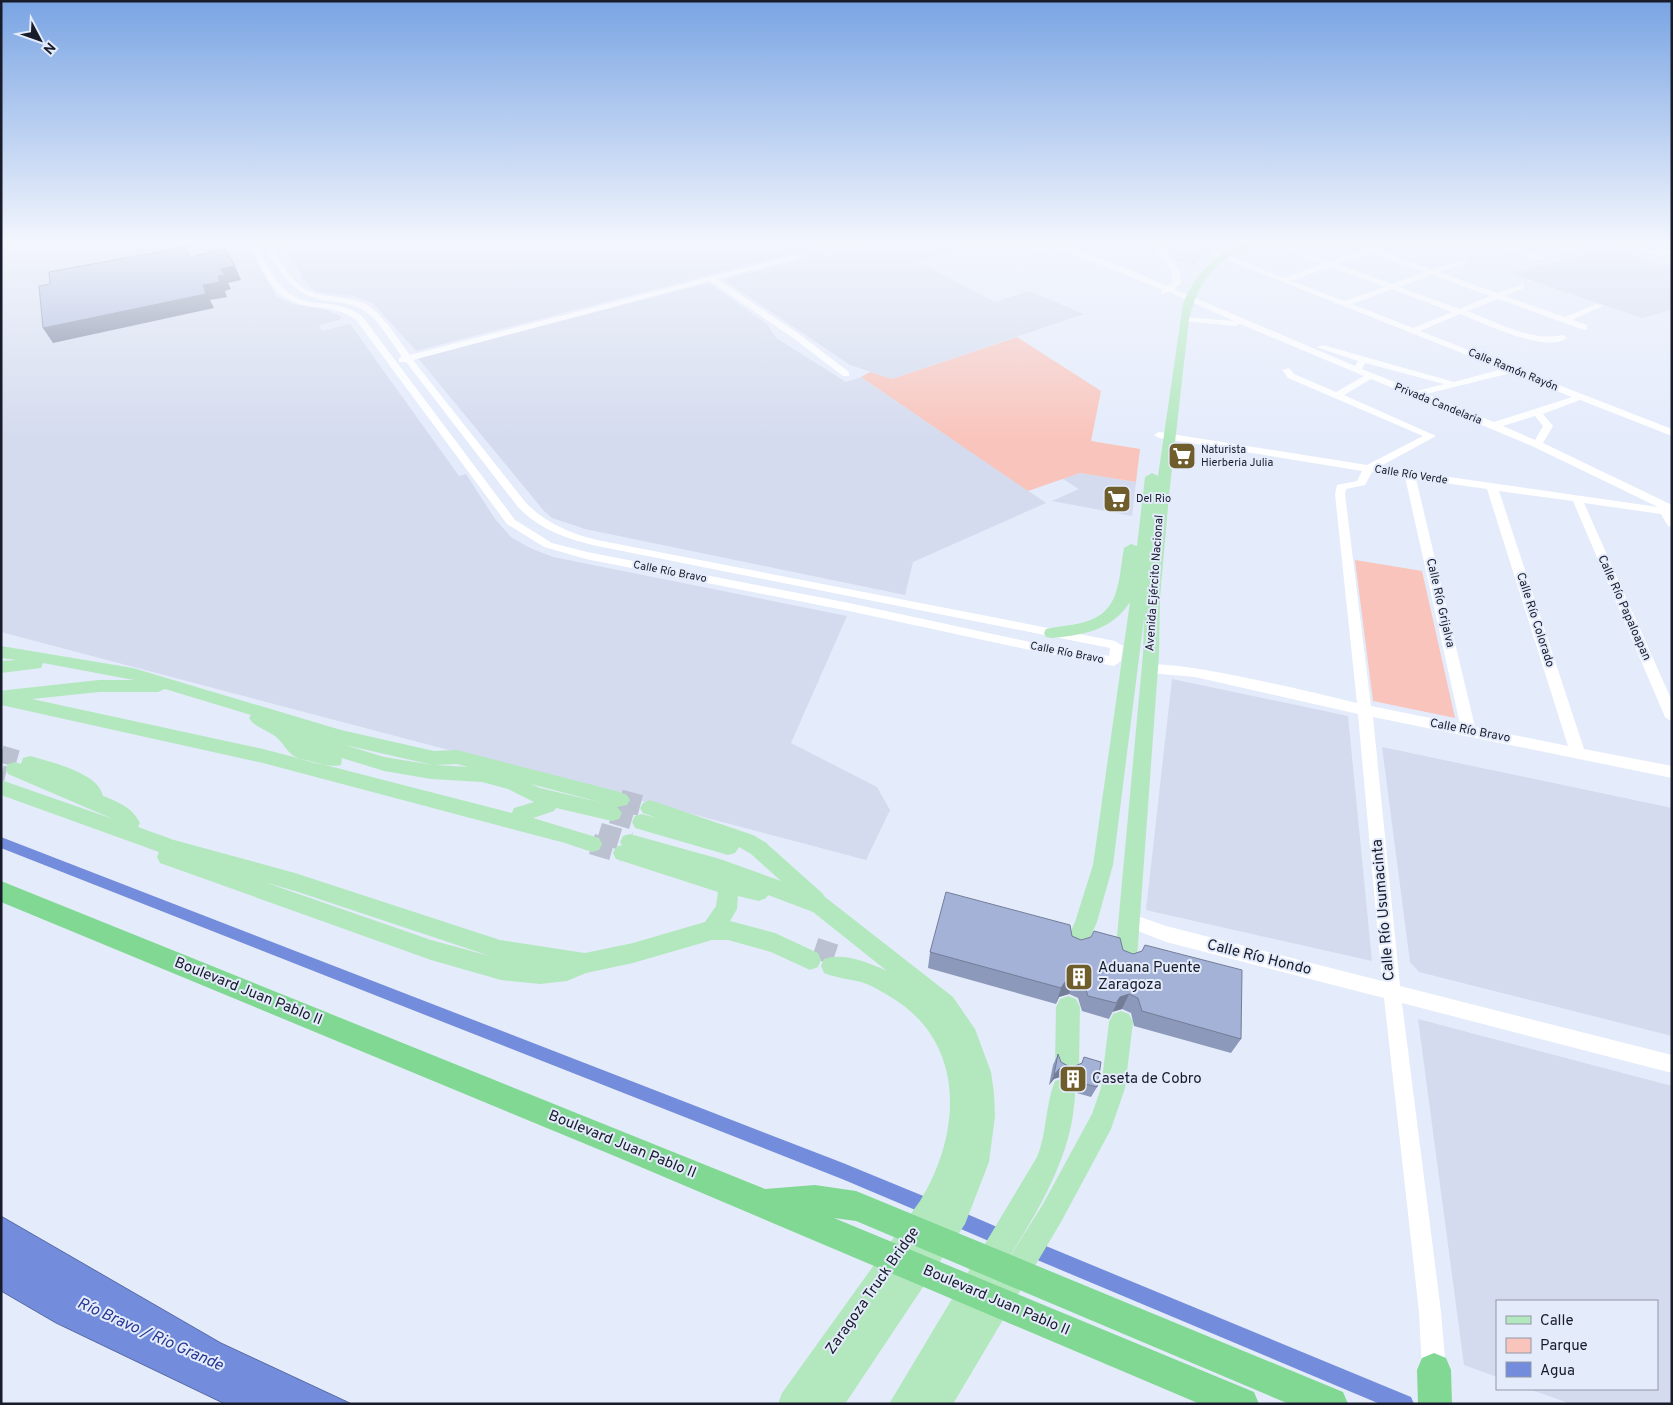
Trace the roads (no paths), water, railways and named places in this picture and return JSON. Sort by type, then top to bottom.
[{"type":"highway","name":"Boulevard Juan Pablo II","points":[[1,891],[763,1204],[1242,1404]]},
{"type":"highway","points":[[763,1204],[815,1200],[856,1206],[1331,1404]]},
{"type":"highway","points":[[1434,1370],[1435,1404]]},
{"type":"main road","name":"Avenida Ejército Nacional","points":[[1126,958],[1150,661],[1152,598],[1164,436],[1179,309]]},
{"type":"main road","name":"Avenida Ejército Nacional","points":[[1076,944],[1094,898],[1103,865],[1130,667],[1149,501],[1164,436],[1184,319],[1183,309]]},
{"type":"main road","points":[[1052,633],[1081,630],[1097,624],[1108,618],[1120,607],[1123,600],[1138,506],[1140,503],[1149,501]]},
{"type":"main road","points":[[1139,580],[1144,610],[1142,661],[1150,661]]},
{"type":"main road","points":[[1,652],[91,664],[150,676],[176,686],[341,737],[434,758],[457,757],[605,823]]},
{"type":"main road","points":[[1,667],[37,664],[78,666],[147,680],[159,680]]},
{"type":"main road","points":[[1,698],[99,686],[176,686]]},
{"type":"main road","points":[[1,698],[263,756],[566,834],[605,823]]},
{"type":"main road","points":[[240,706],[283,732],[384,764],[430,772],[482,775],[512,784],[541,800],[605,823]]},
{"type":"main road","points":[[283,732],[300,751]]},
{"type":"main road","points":[[263,756],[300,751],[521,814],[605,823]]},
{"type":"main road","points":[[12,774],[117,810],[149,839]]},
{"type":"main road","points":[[12,774],[130,823]]},
{"type":"main road","points":[[12,774],[149,839],[295,882],[500,950],[585,964]]},
{"type":"main road","points":[[1,799],[431,950],[501,970],[540,974],[567,971],[585,964],[633,953],[712,930],[728,930],[775,943],[788,942],[867,973],[890,984],[918,1003],[942,1030],[951,1044],[958,1063],[963,1101],[958,1147],[959,1179]]},
{"type":"main road","points":[[521,814],[541,800]]},
{"type":"main road","points":[[636,832],[728,885],[821,905]]},
{"type":"main road","points":[[636,832],[720,868],[821,905]]},
{"type":"main road","points":[[636,832],[746,841],[758,848],[821,905],[892,964],[927,988],[945,1005],[967,1037],[979,1072],[982,1116],[976,1162],[959,1179]]},
{"type":"main road","points":[[712,930],[726,909],[728,885]]},
{"type":"main road","points":[[1067,1064],[1068,1007]]},
{"type":"main road","points":[[936,1404],[1052,1213],[1107,1106],[1113,1088],[1121,1022]]},
{"type":"main road","points":[[904,1404],[1022,1211],[1046,1166],[1056,1141],[1064,1090]]},
{"type":"main road","name":"Zaragoza Truck Bridge","points":[[793,1404],[930,1209],[959,1179]]},
{"type":"main road","name":"Zaragoza Truck Bridge","points":[[827,1404],[955,1214],[959,1179]]},
{"type":"street","name":"Calle Río Bravo","points":[[341,309],[356,315],[511,522],[548,545],[595,557],[849,607],[1044,649],[1114,661],[1117,646],[1115,644],[597,543],[565,535],[534,518],[368,309]]},
{"type":"street","points":[[392,362],[598,309]]},
{"type":"street","points":[[756,309],[846,374]]},
{"type":"street","name":"Privada Candelaria","points":[[1210,309],[1356,371],[1537,444],[1667,509]]},
{"type":"street","name":"Calle Ramón Rayón","points":[[1357,309],[1672,433]]},
{"type":"street","points":[[1450,309],[1535,339],[1549,341],[1563,338]]},
{"type":"street","points":[[1413,331],[1463,309]]},
{"type":"street","points":[[1533,309],[1584,327]]},
{"type":"street","points":[[1565,320],[1594,309]]},
{"type":"street","points":[[1184,319],[1249,325]]},
{"type":"street","points":[[1273,336],[1451,383]]},
{"type":"street","points":[[1356,371],[1363,360]]},
{"type":"street","points":[[1286,370],[1291,376],[1431,435],[1369,468]]},
{"type":"street","points":[[1415,394],[1451,383],[1511,370]]},
{"type":"street","points":[[1337,395],[1370,376]]},
{"type":"street","points":[[1491,426],[1555,407],[1580,397]]},
{"type":"street","points":[[1537,444],[1548,426],[1556,419],[1558,413],[1555,407]]},
{"type":"street","points":[[1537,412],[1548,426]]},
{"type":"street","name":"Calle Río Verde","points":[[1164,436],[1492,487],[1667,509]]},
{"type":"street","points":[[470,467],[485,457]]},
{"type":"street","name":"Calle Río Usumacinta","points":[[1369,468],[1361,483],[1341,487],[1340,494],[1365,710],[1392,992],[1430,1312],[1434,1370]]},
{"type":"street","name":"Calle Río Grijalva","points":[[1410,475],[1470,731]]},
{"type":"street","name":"Calle Río Colorado","points":[[1492,487],[1578,753]]},
{"type":"street","name":"Calle Río Papaloapan","points":[[1577,499],[1672,717]]},
{"type":"street","points":[[1667,509],[1672,524]]},
{"type":"street","points":[[849,607],[857,593]]},
{"type":"street","points":[[934,625],[938,610]]},
{"type":"street","name":"Calle Río Bravo","points":[[1150,661],[1365,710],[1672,772]]},
{"type":"street","name":"Calle Río Hondo","points":[[1129,920],[1166,934],[1672,1064]]},
{"type":"water","name":"Río Bravo / Rio Grande","points":[[1,1216],[221,1343],[352,1404],[225,1404],[56,1323],[1,1291]]},
{"type":"waterway","points":[[1,842],[843,1171],[932,1208]]},
{"type":"waterway","points":[[953,1217],[1005,1239]]},
{"type":"waterway","points":[[1029,1248],[1404,1404]]},
{"type":"tunnel","points":[[1,754],[25,761]]},
{"type":"tunnel","points":[[1,776],[5,777]]},
{"type":"tunnel","points":[[620,800],[650,808]]},
{"type":"tunnel","points":[[612,813],[642,822]]},
{"type":"tunnel","points":[[599,833],[630,842]]},
{"type":"tunnel","points":[[592,844],[623,853]]},
{"type":"tunnel","points":[[815,948],[836,955]]},
{"type":"place","name":"Naturista Hierberia Julia","points":[[1182,456]]},
{"type":"place","name":"Del Rio","points":[[1117,499]]},
{"type":"place","name":"Aduana Puente Zaragoza","points":[[1079,977]]},
{"type":"place","name":"Caseta de Cobro","points":[[1073,1079]]}]
